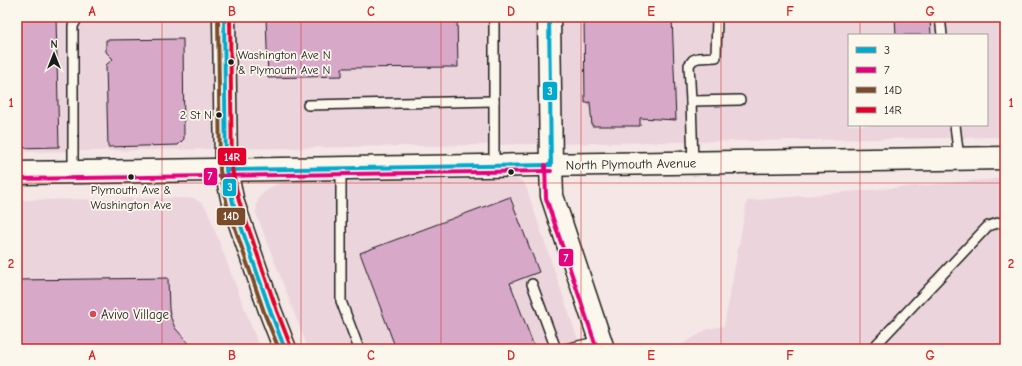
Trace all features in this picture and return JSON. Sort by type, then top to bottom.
[{"type":"main road","points":[[224,17],[226,170],[233,203],[285,349]]},
{"type":"main road","points":[[549,17],[552,196],[602,345]]},
{"type":"main road","name":"North Plymouth Avenue","points":[[17,173],[1005,158]]},
{"type":"lane","points":[[73,172],[73,26],[78,17]]},
{"type":"lane","points":[[494,17],[494,166]]},
{"type":"lane","points":[[693,163],[689,65],[693,60],[698,58],[716,57],[717,17]]},
{"type":"lane","points":[[940,17],[942,34]]},
{"type":"lane","points":[[691,101],[740,100]]},
{"type":"lane","points":[[308,105],[494,101]]},
{"type":"lane","points":[[955,126],[960,158]]},
{"type":"lane","points":[[341,168],[341,302],[359,349]]},
{"type":"lane","points":[[872,349],[988,226],[1005,221]]},
{"type":"lane","points":[[532,284],[556,349]]},
{"type":"lane","points":[[565,349],[602,345]]},
{"type":"shaded area","points":[[17,17],[1005,17],[1005,137],[17,152]]},
{"type":"shaded area","points":[[516,178],[522,181],[526,187],[581,349],[308,349],[256,213],[257,203],[260,196],[271,187],[282,182]]},
{"type":"shaded area","points":[[1005,178],[1005,349],[674,349],[708,329],[724,326],[747,201]]},
{"type":"shaded area","points":[[193,198],[203,204],[207,210],[260,349],[17,349],[17,200]]},
{"type":"building","points":[[17,17],[56,17],[59,147],[17,148]]},
{"type":"building","points":[[266,17],[457,17],[458,67],[342,68],[342,76],[268,78]]},
{"type":"building","points":[[584,17],[672,17],[676,120],[640,118],[640,126],[592,126],[590,102],[585,103]]},
{"type":"building","points":[[895,17],[930,17],[931,34],[896,34]]},
{"type":"building","points":[[183,39],[184,139],[178,145],[108,147],[106,65],[113,59],[106,52],[106,40]]},
{"type":"building","points":[[510,197],[539,272],[510,283],[535,349],[396,349],[360,253]]},
{"type":"building","name":"Avivo Village","points":[[168,278],[169,309],[171,318],[175,328],[194,349],[17,349],[17,280]]},
{"type":"transit line","name":"14D","points":[[218,17],[220,171],[227,205],[265,315],[279,349]]},
{"type":"transit line","name":"3","points":[[224,17],[226,170],[233,203],[285,349]]},
{"type":"transit line","name":"14R","points":[[230,17],[232,169],[239,201],[291,347]]},
{"type":"transit line","name":"3","points":[[549,17],[551,165]]},
{"type":"transit line","name":"7","points":[[545,165],[546,198],[597,349]]},
{"type":"transit line","name":"3","points":[[226,170],[551,165]]},
{"type":"transit line","name":"7","points":[[17,179],[551,171]]},
{"type":"place","name":"Washington Ave N & Plymouth Ave N","points":[[231,62]]},
{"type":"place","name":"2 St N","points":[[219,115]]},
{"type":"place","name":"Plymouth Ave & Washington Ave","points":[[131,177]]},
{"type":"place","name":"Avivo Village","points":[[93,314]]}]
